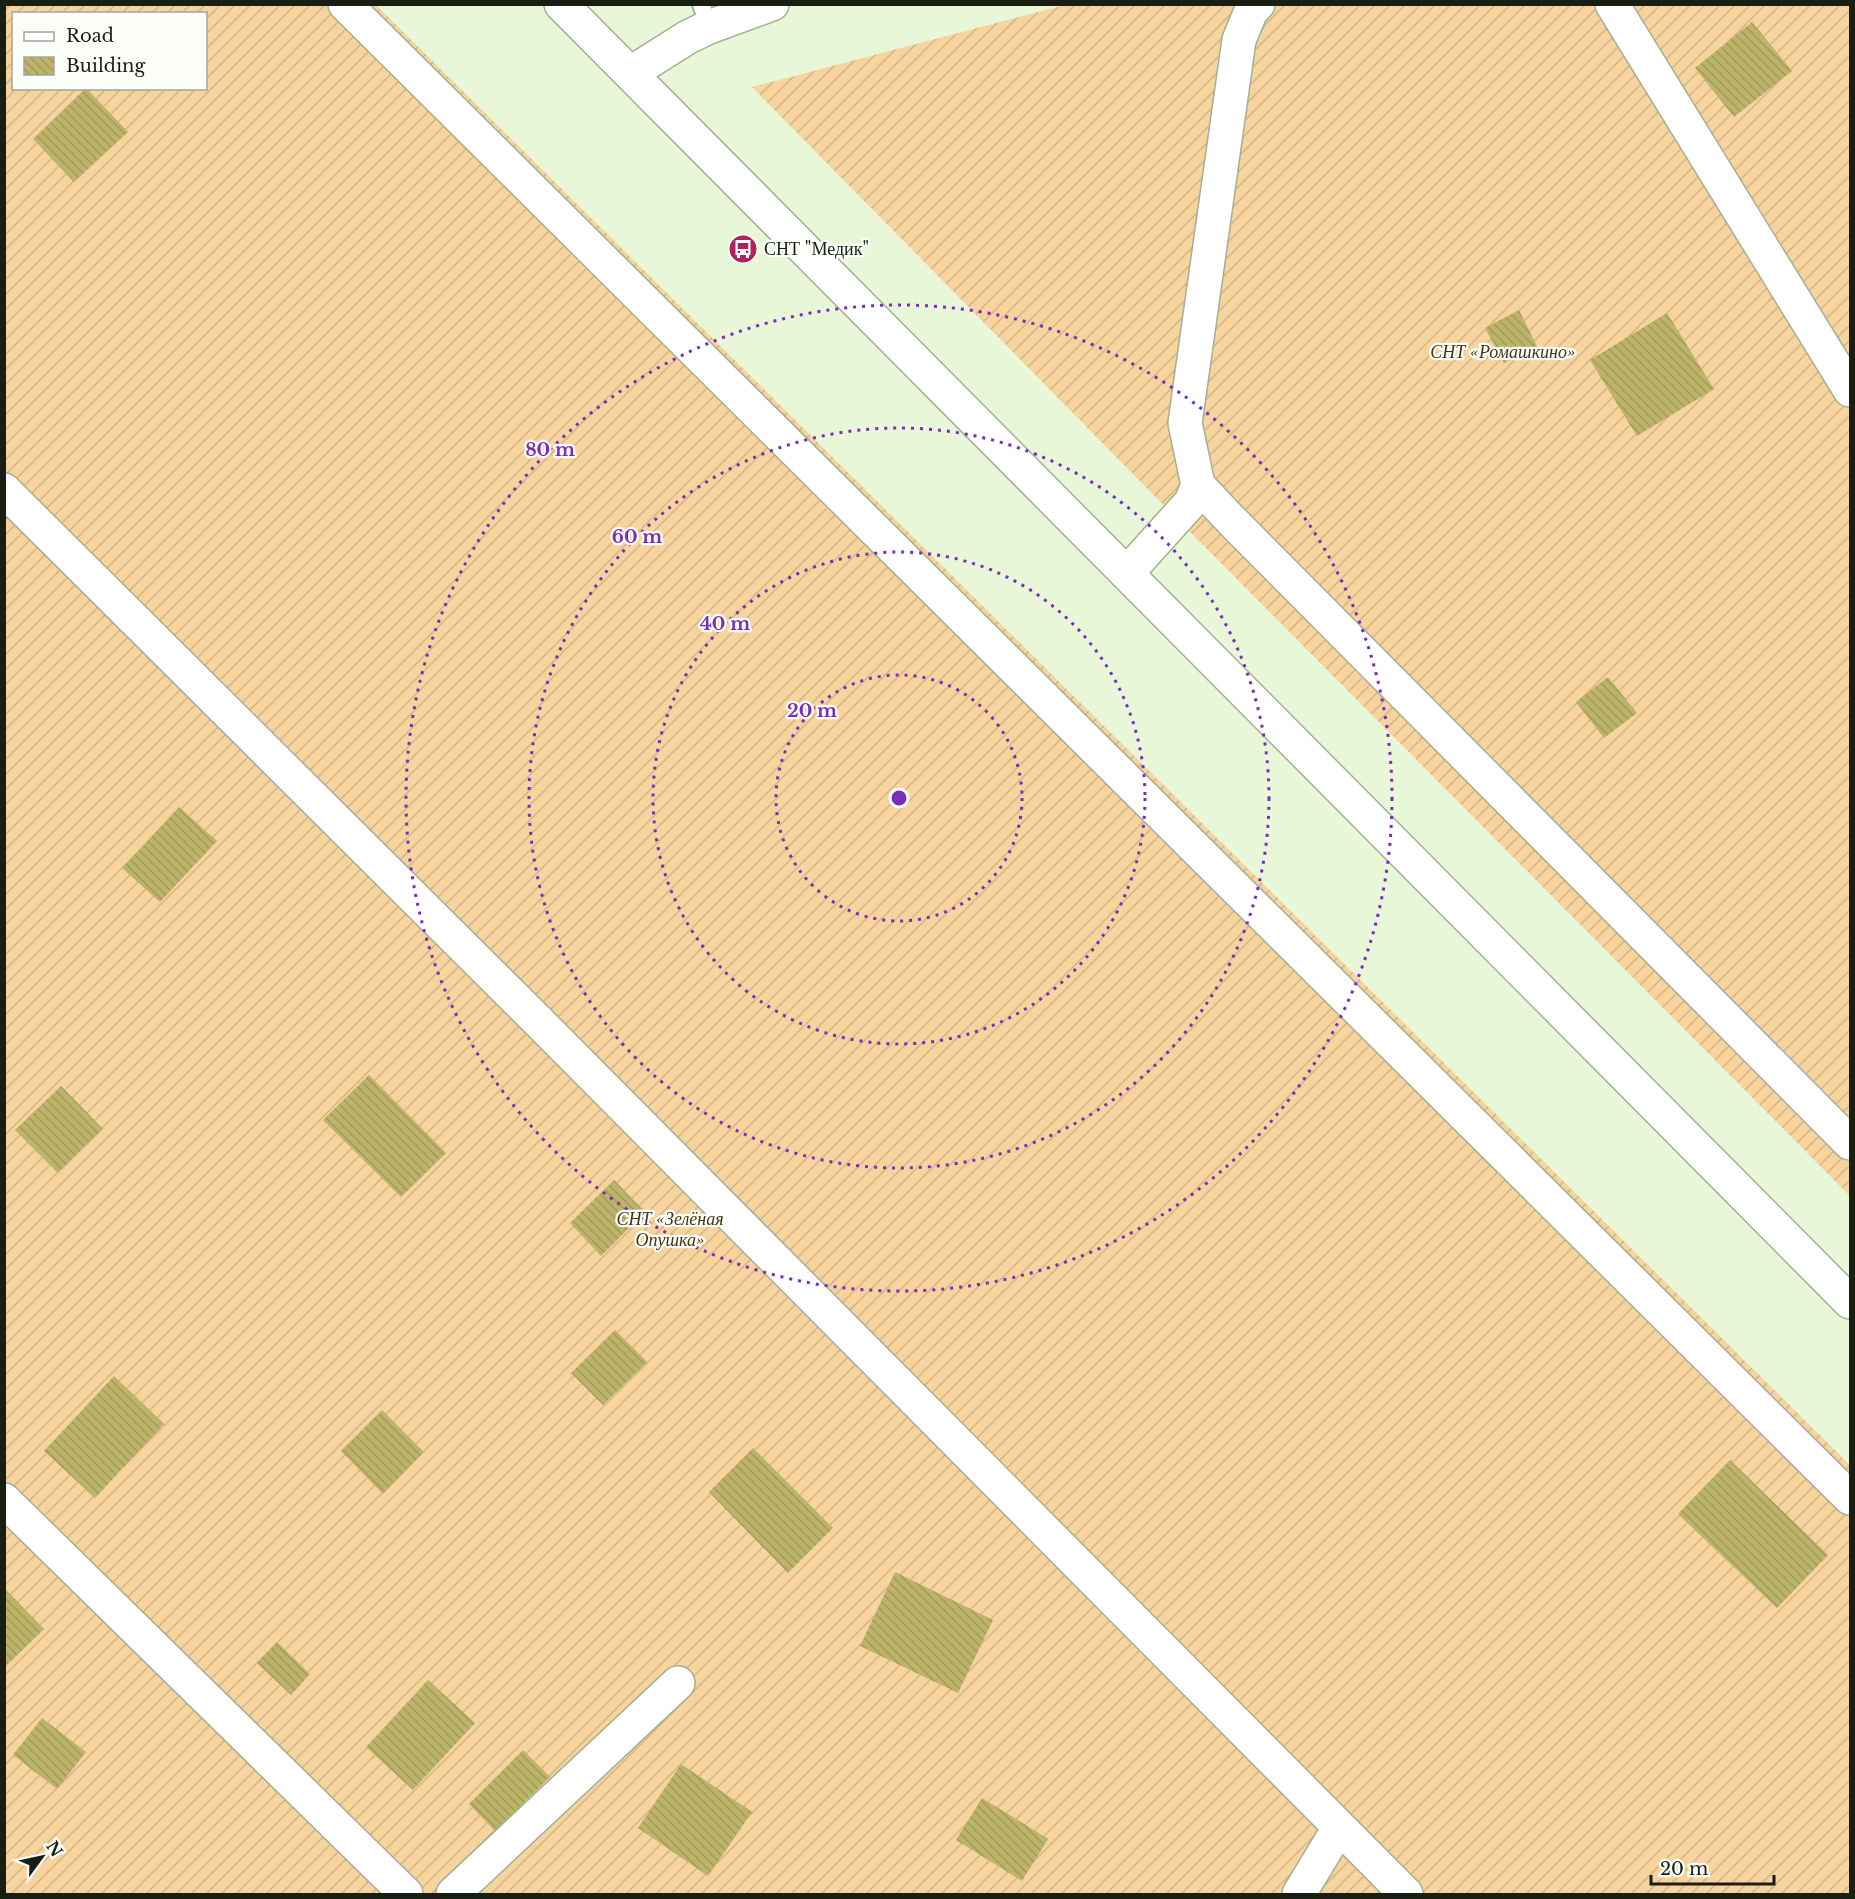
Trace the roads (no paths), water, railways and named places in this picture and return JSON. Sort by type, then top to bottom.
[{"type":"street","points":[[345,4],[1851,1498]]},
{"type":"street","points":[[561,4],[1851,1302]]},
{"type":"street","points":[[631,73],[688,37],[707,12],[772,4]]},
{"type":"street","points":[[1258,4],[1251,11],[1239,40],[1185,423],[1198,485],[1851,1143]]},
{"type":"street","points":[[1612,4],[1851,390]]},
{"type":"street","points":[[1127,573],[1191,502],[1198,485]]},
{"type":"street","points":[[4,490],[556,1039],[1406,1894]]},
{"type":"street","points":[[4,1500],[406,1894]]},
{"type":"street","points":[[453,1894],[678,1683]]},
{"type":"street","points":[[1299,1894],[1340,1828]]},
{"type":"place","name":"СНТ \"Медик\"","points":[[743,249]]},
{"type":"park label","name":"СНТ «Ромашкино»","points":[[1503,352]]},
{"type":"park label","name":"СНТ «Зелёная Опушка»","points":[[670,1229]]}]
